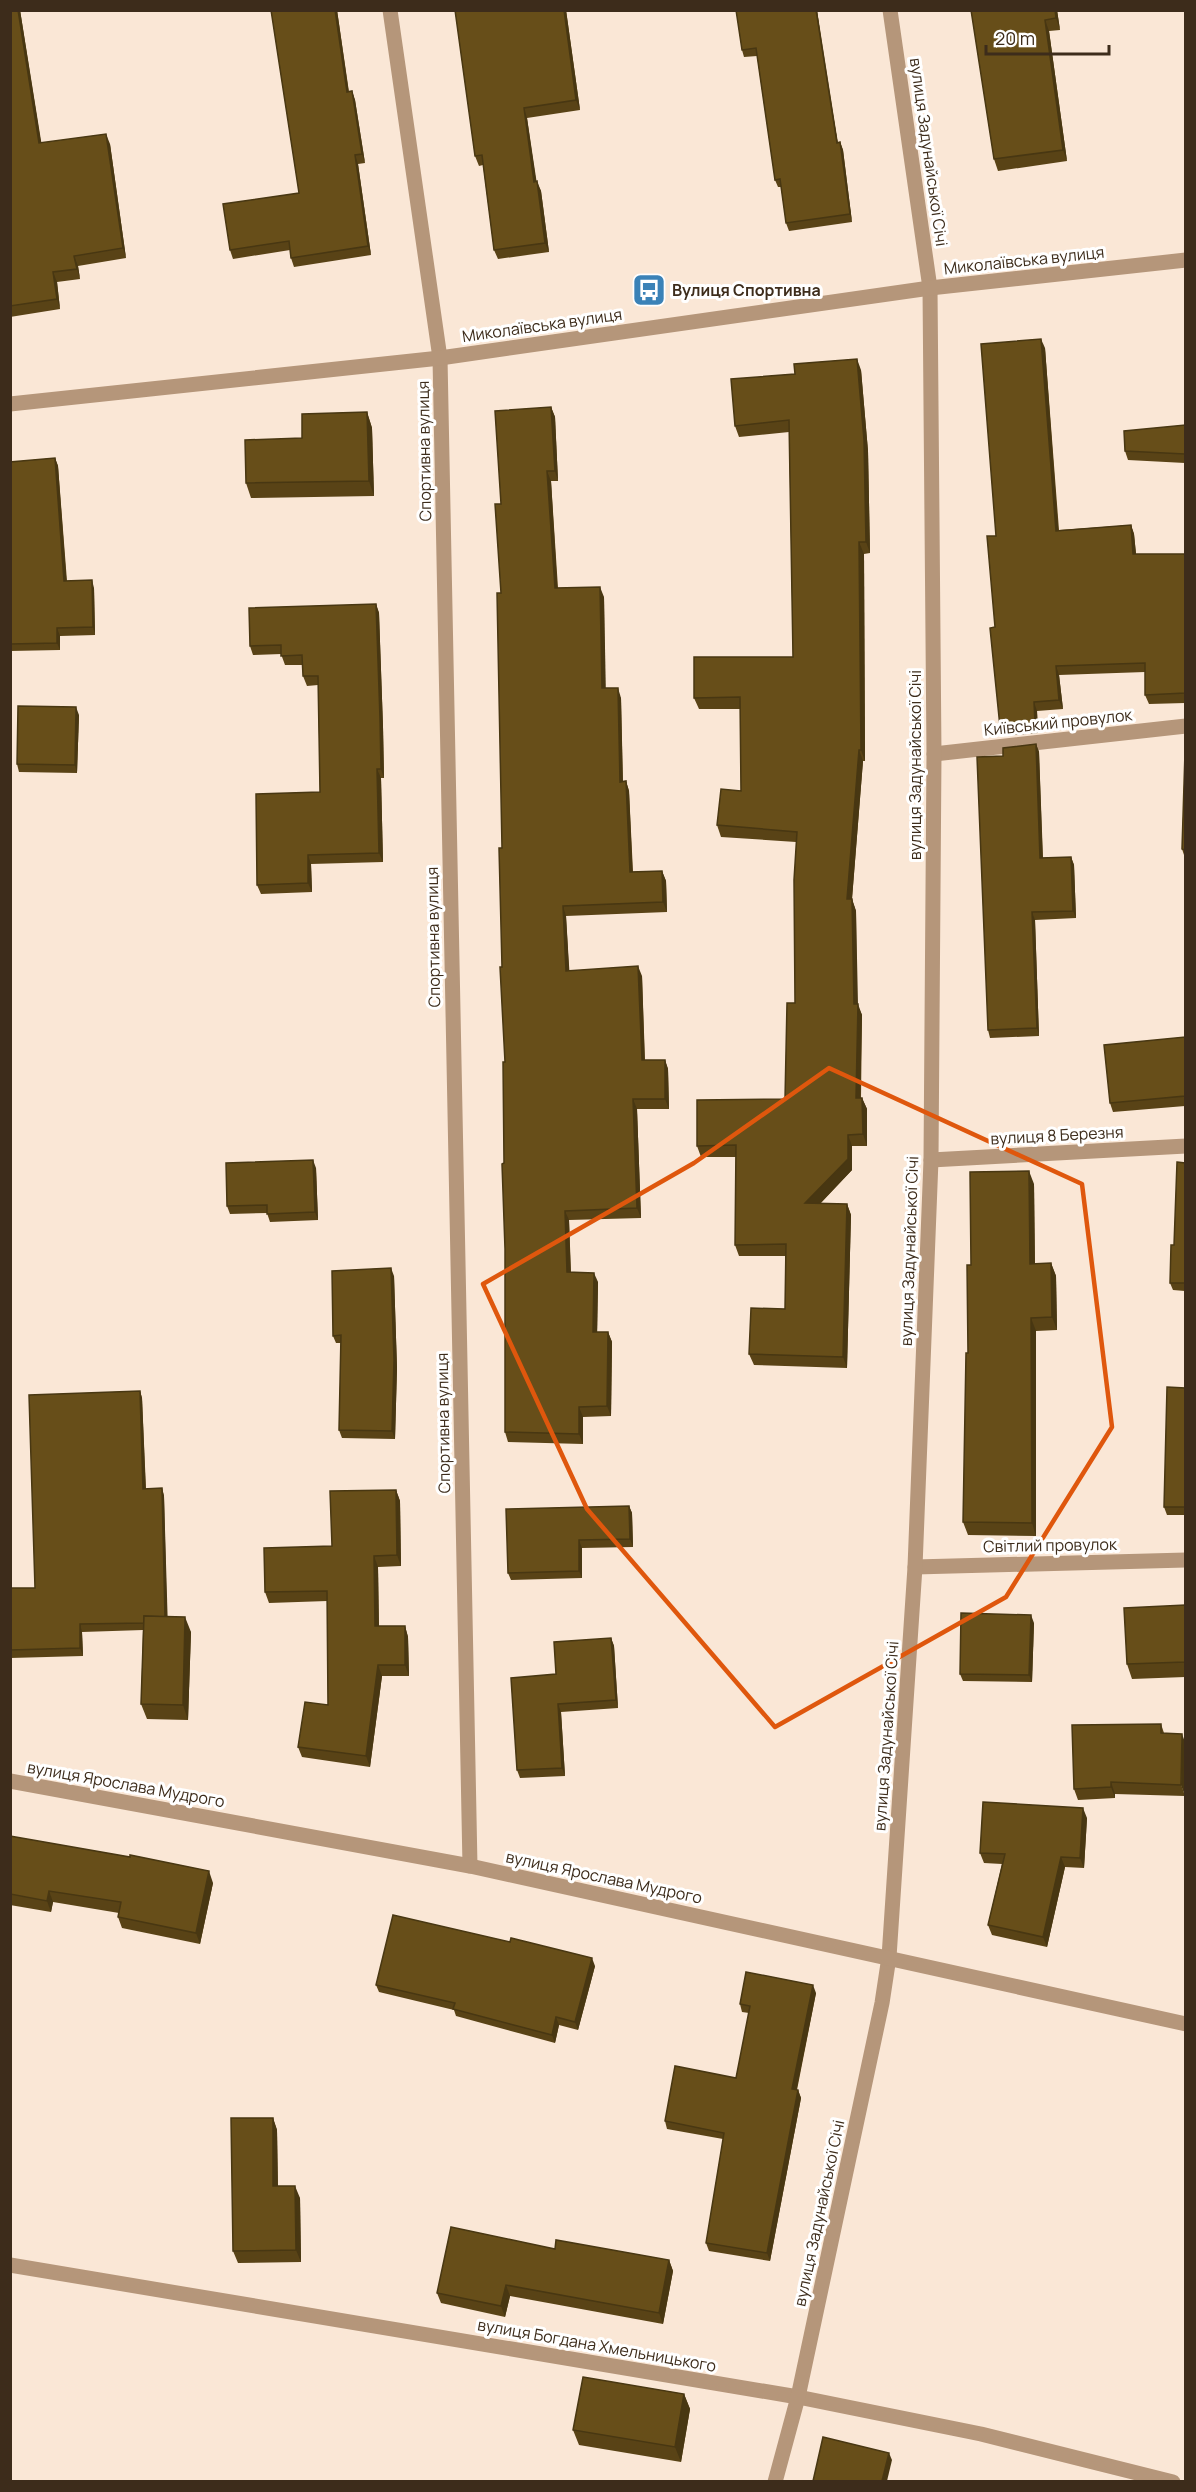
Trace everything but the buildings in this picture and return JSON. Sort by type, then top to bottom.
[{"type":"street","name":"Спортивна вулиця","points":[[390,10],[440,358],[470,1866]]},
{"type":"street","name":"вулиця Задунайської Січі","points":[[775,2481],[798,2397],[882,2003],[889,1958],[915,1567],[931,1160],[934,754],[930,288],[890,10]]},
{"type":"street","name":"Миколаївська вулиця","points":[[10,404],[440,358],[930,288],[1185,260]]},
{"type":"street","name":"Київський провулок","points":[[934,754],[1185,726]]},
{"type":"street","name":"вулиця 8 Березня","points":[[931,1160],[1185,1146]]},
{"type":"street","name":"Світлий провулок","points":[[915,1567],[1185,1560]]},
{"type":"street","name":"вулиця Ярослава Мудрого","points":[[10,1780],[470,1866],[1185,2024]]},
{"type":"street","name":"вулиця Богдана Хмельницького","points":[[10,2265],[798,2397],[981,2434],[1173,2481]]},
{"type":"highlighted area","points":[[829,1068],[1082,1184],[1112,1427],[1006,1597],[775,1727],[587,1509],[483,1284],[694,1163]]},
{"type":"place","name":"Вулиця Спортивна","points":[[649,290]]}]
